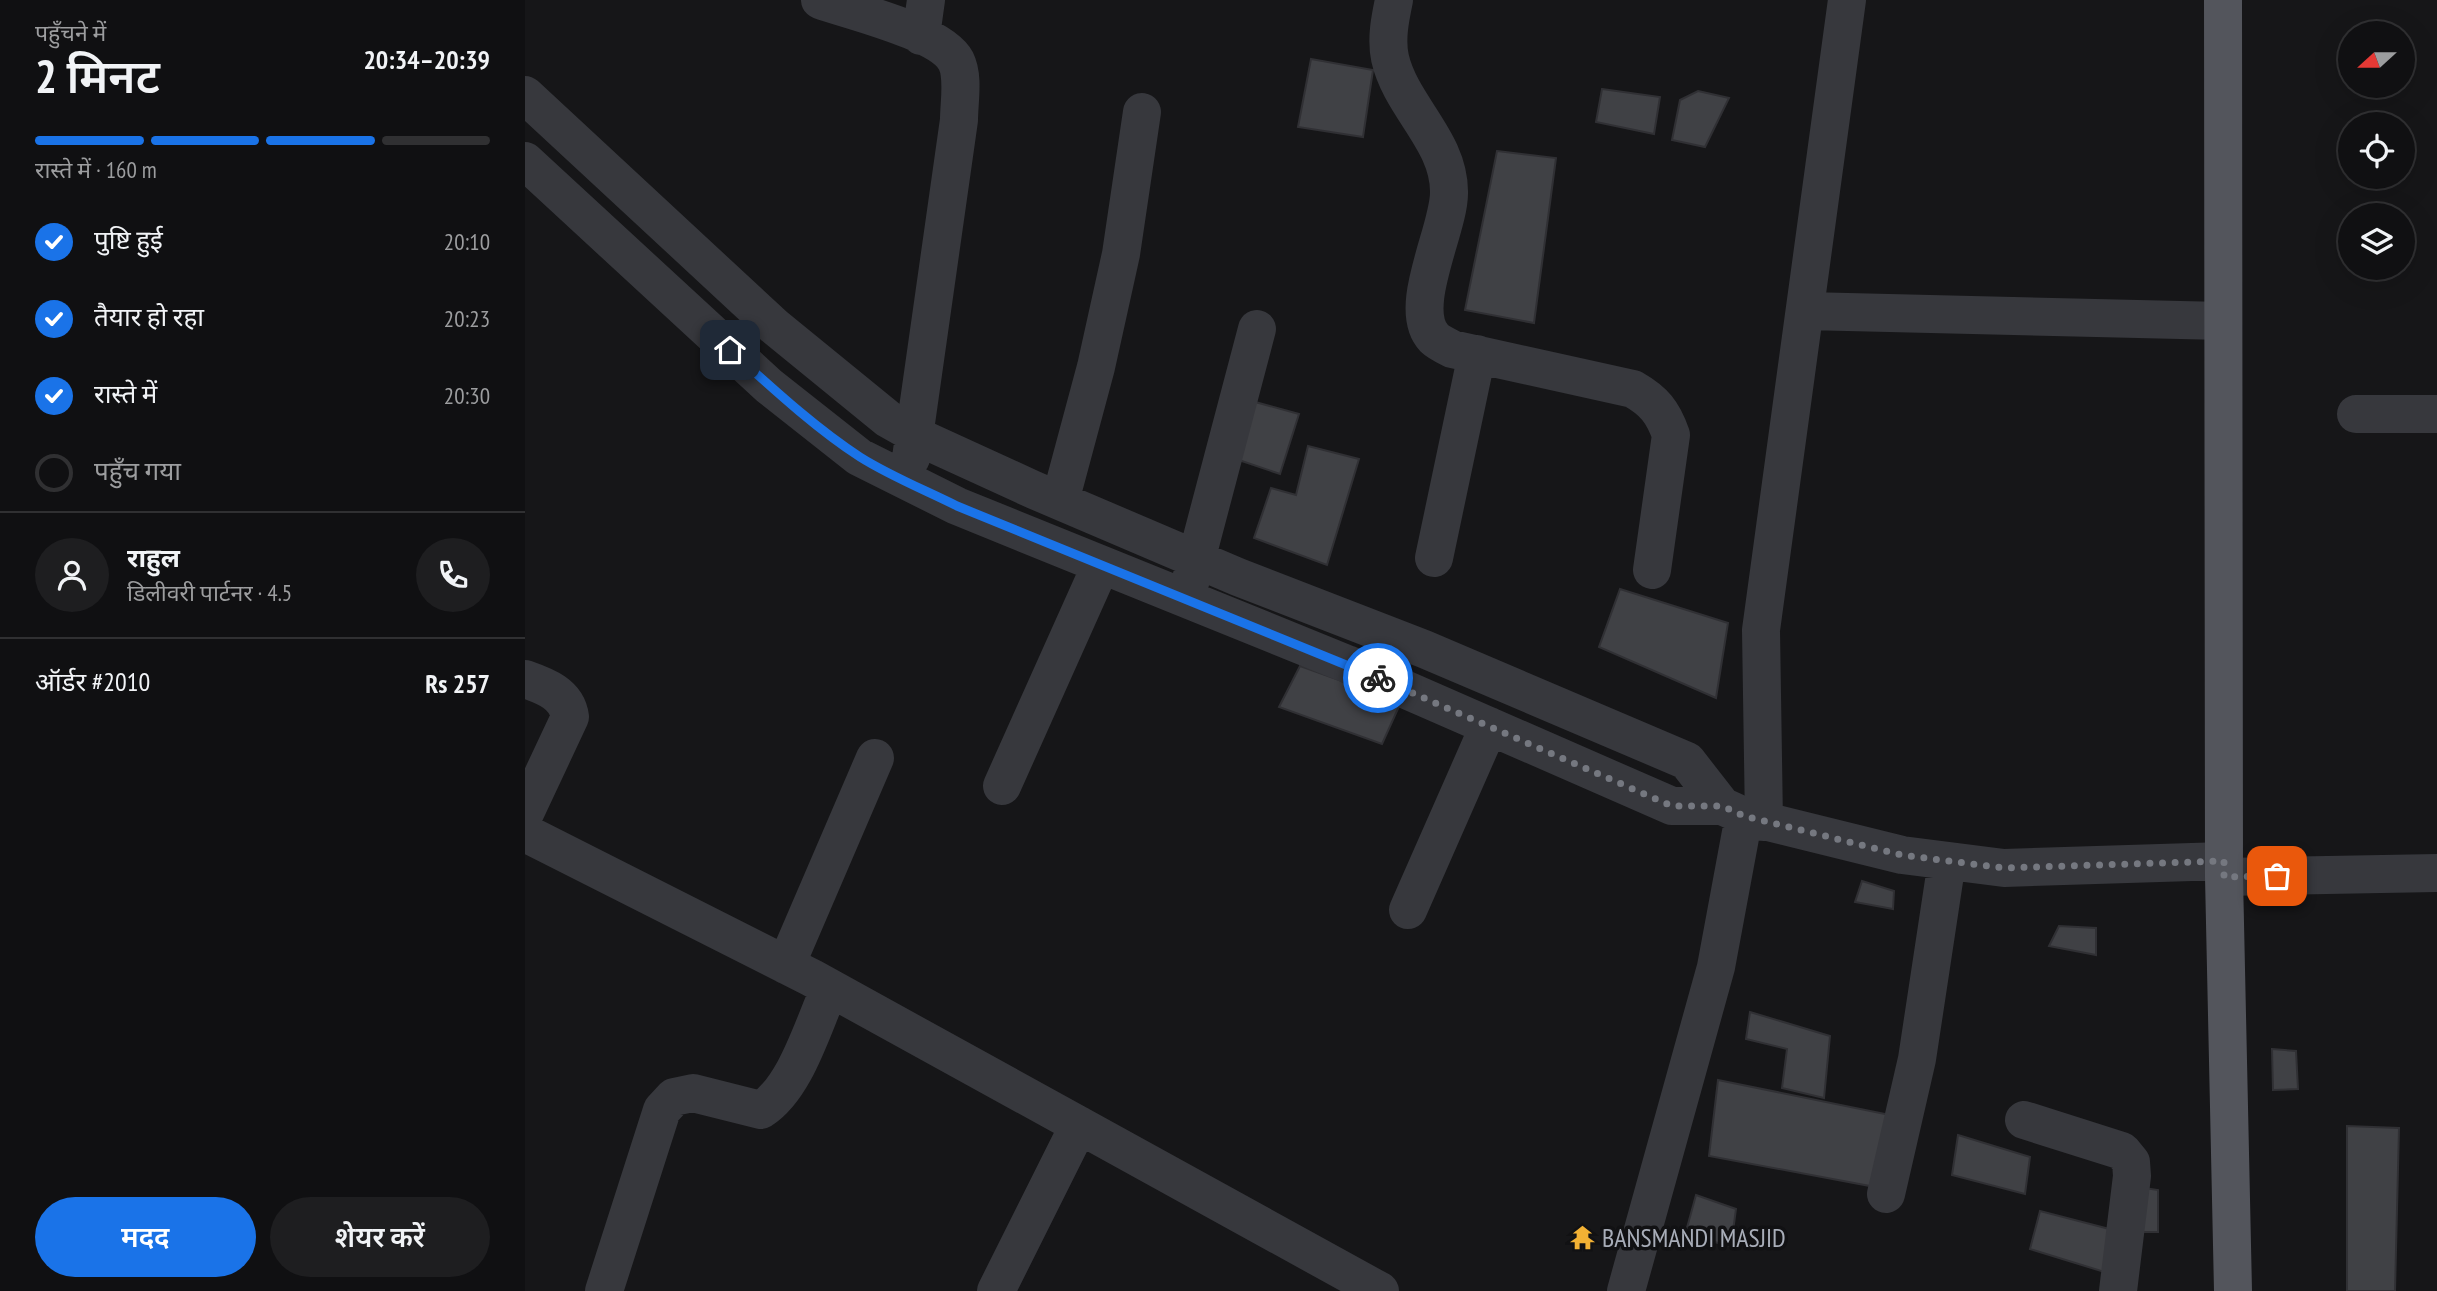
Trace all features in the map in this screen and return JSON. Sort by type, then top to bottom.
[{"type":"main road","points":[[2223,0],[2224,869],[2233,1291]]},
{"type":"street","points":[[820,0],[924,18],[957,64],[960,80],[959,120],[916,435],[907,481]]},
{"type":"street","points":[[1394,0],[1388,34],[1390,58],[1401,90],[1445,163],[1450,194],[1424,318],[1434,338],[1452,349],[1633,389],[1653,401],[1665,417],[1671,435],[1652,570]]},
{"type":"street","points":[[1626,1291],[1716,967],[1743,815],[1761,630],[1847,0]]},
{"type":"street","points":[[525,95],[774,326],[888,419],[916,435],[1196,560],[1424,649],[1687,761],[1743,815]]},
{"type":"street","points":[[1025,534],[1050,496],[1096,367],[1121,254],[1142,112]]},
{"type":"street","points":[[525,161],[769,386],[859,457],[957,506],[1489,726],[1672,806],[1743,815],[1902,855],[2004,868],[2437,873]]},
{"type":"street","points":[[1806,311],[2223,321]]},
{"type":"street","points":[[1186,599],[1257,329]]},
{"type":"street","points":[[1434,558],[1477,354]]},
{"type":"street","points":[[2356,414],[2437,414]]},
{"type":"street","points":[[1002,786],[1101,565]]},
{"type":"street","points":[[525,679],[545,686],[563,700],[570,717],[525,814]]},
{"type":"street","points":[[1408,910],[1489,726]]},
{"type":"street","points":[[786,965],[875,758]]},
{"type":"street","points":[[525,833],[830,988],[1380,1291]]},
{"type":"street","points":[[1886,1194],[1917,1059],[1947,861]]},
{"type":"street","points":[[604,1291],[662,1110],[674,1097],[692,1093],[761,1110],[777,1100],[789,1081],[830,988]]},
{"type":"street","points":[[2024,1119],[2122,1150],[2131,1161],[2132,1176],[2118,1291]]},
{"type":"street","points":[[996,1291],[1079,1125]]},
{"type":"building","points":[[1311,59],[1373,70],[1363,137],[1298,127]]},
{"type":"building","points":[[1602,89],[1660,97],[1654,134],[1596,122]]},
{"type":"building","points":[[1698,91],[1729,98],[1705,147],[1672,140],[1680,100]]},
{"type":"building","points":[[1497,151],[1556,158],[1534,323],[1465,310]]},
{"type":"building","points":[[1248,400],[1299,414],[1280,474],[1233,458]]},
{"type":"building","points":[[1308,446],[1359,459],[1327,565],[1254,538],[1271,488],[1296,495]]},
{"type":"building","points":[[1620,589],[1728,623],[1716,698],[1599,647]]},
{"type":"building","points":[[1300,666],[1401,702],[1382,744],[1279,707]]},
{"type":"building","points":[[1862,881],[1894,891],[1893,909],[1855,902]]},
{"type":"building","points":[[2059,926],[2096,928],[2096,955],[2049,946]]},
{"type":"building","points":[[1750,1012],[1830,1036],[1824,1098],[1782,1088],[1787,1049],[1746,1039]]},
{"type":"building","points":[[2272,1049],[2296,1051],[2298,1089],[2273,1090]]},
{"type":"building","points":[[1718,1080],[1890,1115],[1870,1186],[1709,1156]]},
{"type":"building","points":[[2347,1126],[2399,1128],[2395,1291],[2347,1291]]},
{"type":"building","points":[[1958,1135],[2030,1157],[2025,1194],[1952,1175]]},
{"type":"building","points":[[2138,1187],[2158,1190],[2158,1232],[2132,1232]]},
{"type":"building","points":[[1696,1195],[1736,1209],[1731,1246],[1685,1235]]},
{"type":"building","points":[[2040,1211],[2121,1232],[2111,1274],[2030,1249]]},
{"type":"way so far","points":[[1378,678],[1672,806],[1722,806],[1744,816],[1902,855],[2004,868],[2224,861],[2224,877],[2277,876]]},
{"type":"place","name":"BANSMANDI MASJID","points":[[1582,1238]]},
{"type":"route","points":[[730,350],[769,386],[859,457],[957,506],[1378,678]]}]
